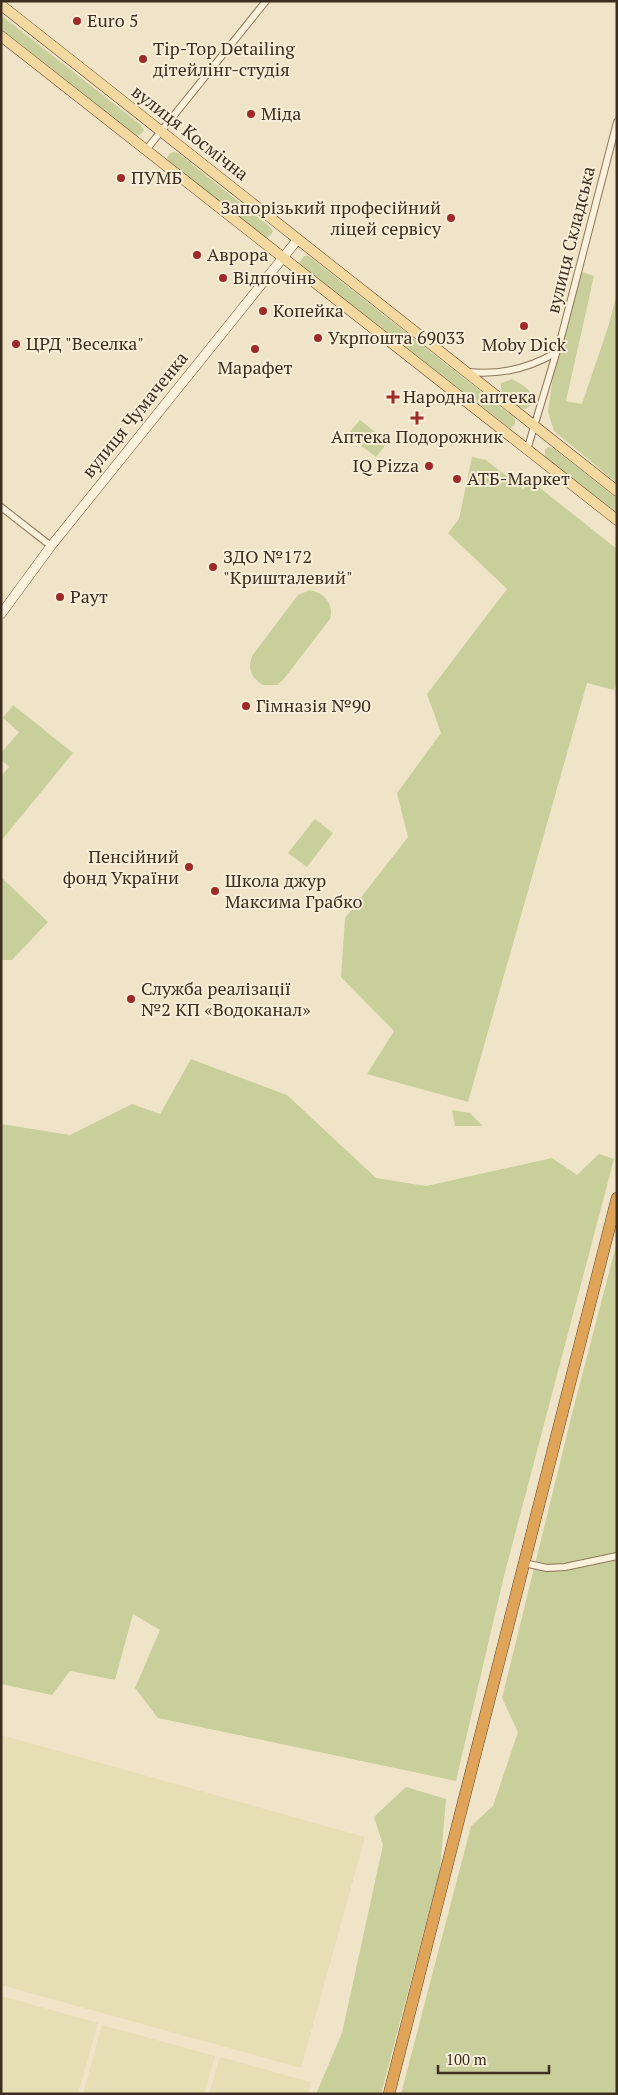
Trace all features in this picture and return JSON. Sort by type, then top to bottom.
[{"type":"highway","points":[[389,2094],[617,1198]]},
{"type":"main road","name":"вулиця Космічна","points":[[1,5],[617,491]]},
{"type":"main road","points":[[1,36],[617,520]]},
{"type":"street","points":[[146,150],[266,1]]},
{"type":"street","name":"вулиця Складська","points":[[527,450],[562,334],[617,122]]},
{"type":"street","name":"вулиця Чумаченка","points":[[1,614],[51,546],[298,239]]},
{"type":"street","points":[[467,372],[496,373],[519,369],[544,360],[555,353]]},
{"type":"street","points":[[1,507],[51,546]]},
{"type":"street","points":[[524,1563],[546,1568],[565,1567],[617,1556]]},
{"type":"shaded area","points":[[1,1735],[365,1837],[301,2068],[1,1985]]},
{"type":"shaded area","points":[[1,1996],[98,2023],[78,2094],[1,2094]]},
{"type":"shaded area","points":[[102,2025],[215,2056],[204,2094],[83,2094]]},
{"type":"shaded area","points":[[220,2057],[311,2082],[308,2094],[209,2094]]},
{"type":"green space","points":[[1,15],[141,125],[144,130],[141,134],[136,136],[1,31]]},
{"type":"green space","points":[[173,152],[178,153],[269,226],[273,231],[271,235],[266,238],[169,163],[167,158]]},
{"type":"green space","points":[[304,256],[309,256],[512,416],[515,419],[515,424],[511,428],[505,427],[301,266],[299,263]]},
{"type":"green space","points":[[579,271],[594,276],[566,401],[582,404],[609,324],[617,293],[617,483],[554,431],[548,412],[555,362]]},
{"type":"green space","points":[[512,379],[530,392],[531,405],[526,409],[517,406],[503,392],[501,383]]},
{"type":"green space","points":[[360,420],[388,442],[376,457],[347,435]]},
{"type":"green space","points":[[549,447],[617,498],[617,513],[545,457],[545,449]]},
{"type":"green space","points":[[472,457],[486,460],[523,489],[530,480],[617,549],[617,678],[614,690],[587,683],[468,1102],[367,1074],[394,1031],[341,977],[345,918],[408,837],[397,793],[441,733],[427,694],[507,589],[448,533],[459,519]]},
{"type":"green space","points":[[310,590],[315,591],[327,600],[331,609],[330,619],[283,680],[277,685],[263,685],[256,679],[250,669],[252,656],[298,595]]},
{"type":"green space","points":[[13,705],[73,753],[1,841],[1,776],[9,767],[1,760],[1,753],[19,732],[3,718]]},
{"type":"green space","points":[[315,819],[333,833],[307,867],[288,853]]},
{"type":"green space","points":[[1,877],[48,922],[12,960],[1,960]]},
{"type":"green space","points":[[191,1059],[287,1095],[376,1178],[426,1186],[552,1158],[577,1175],[599,1154],[614,1159],[504,1576],[456,1781],[158,1718],[135,1688],[160,1630],[133,1614],[115,1680],[70,1671],[52,1695],[1,1684],[1,1124],[70,1135],[132,1104],[160,1114]]},
{"type":"green space","points":[[452,1110],[470,1113],[483,1126],[455,1126]]},
{"type":"green space","points":[[617,1242],[617,2094],[401,2094],[471,1826],[493,1806],[518,1732],[502,1698],[573,1410]]},
{"type":"green space","points":[[406,1787],[446,1799],[440,1870],[381,2094],[316,2094],[342,2033],[383,1845],[374,1817]]},
{"type":"place","name":"Euro 5","points":[[77,21]]},
{"type":"place","name":"Tip-Top Detailing дітейлiнг-студiя","points":[[143,59]]},
{"type":"place","name":"Міда","points":[[251,114]]},
{"type":"place","name":"ПУМБ","points":[[121,178]]},
{"type":"place","name":"Запорізький професійний ліцей сервісу","points":[[451,218]]},
{"type":"place","name":"Аврора","points":[[197,255]]},
{"type":"place","name":"Відпочінь","points":[[223,278]]},
{"type":"place","name":"Копейка","points":[[263,311]]},
{"type":"place","name":"Moby Dick","points":[[524,326]]},
{"type":"place","name":"Укрпошта 69033","points":[[318,338]]},
{"type":"place","name":"ЦРД \"Веселка\"","points":[[16,344]]},
{"type":"place","name":"Марафет","points":[[255,349]]},
{"type":"place","name":"Народна аптека","points":[[393,397]]},
{"type":"place","name":"Аптека Подорожник","points":[[417,418]]},
{"type":"place","name":"IQ Pizza","points":[[429,466]]},
{"type":"place","name":"АТБ-Маркет","points":[[457,479]]},
{"type":"place","name":"ЗДО №172 \"Кришталевий\"","points":[[213,567]]},
{"type":"place","name":"Раут","points":[[60,597]]},
{"type":"place","name":"Гімназія №90","points":[[246,706]]},
{"type":"place","name":"Пенсійний фонд України","points":[[189,867]]},
{"type":"place","name":"Школа джур Максима Грабко","points":[[215,891]]},
{"type":"place","name":"Служба реалізації №2 КП «Водоканал»","points":[[131,999]]}]
